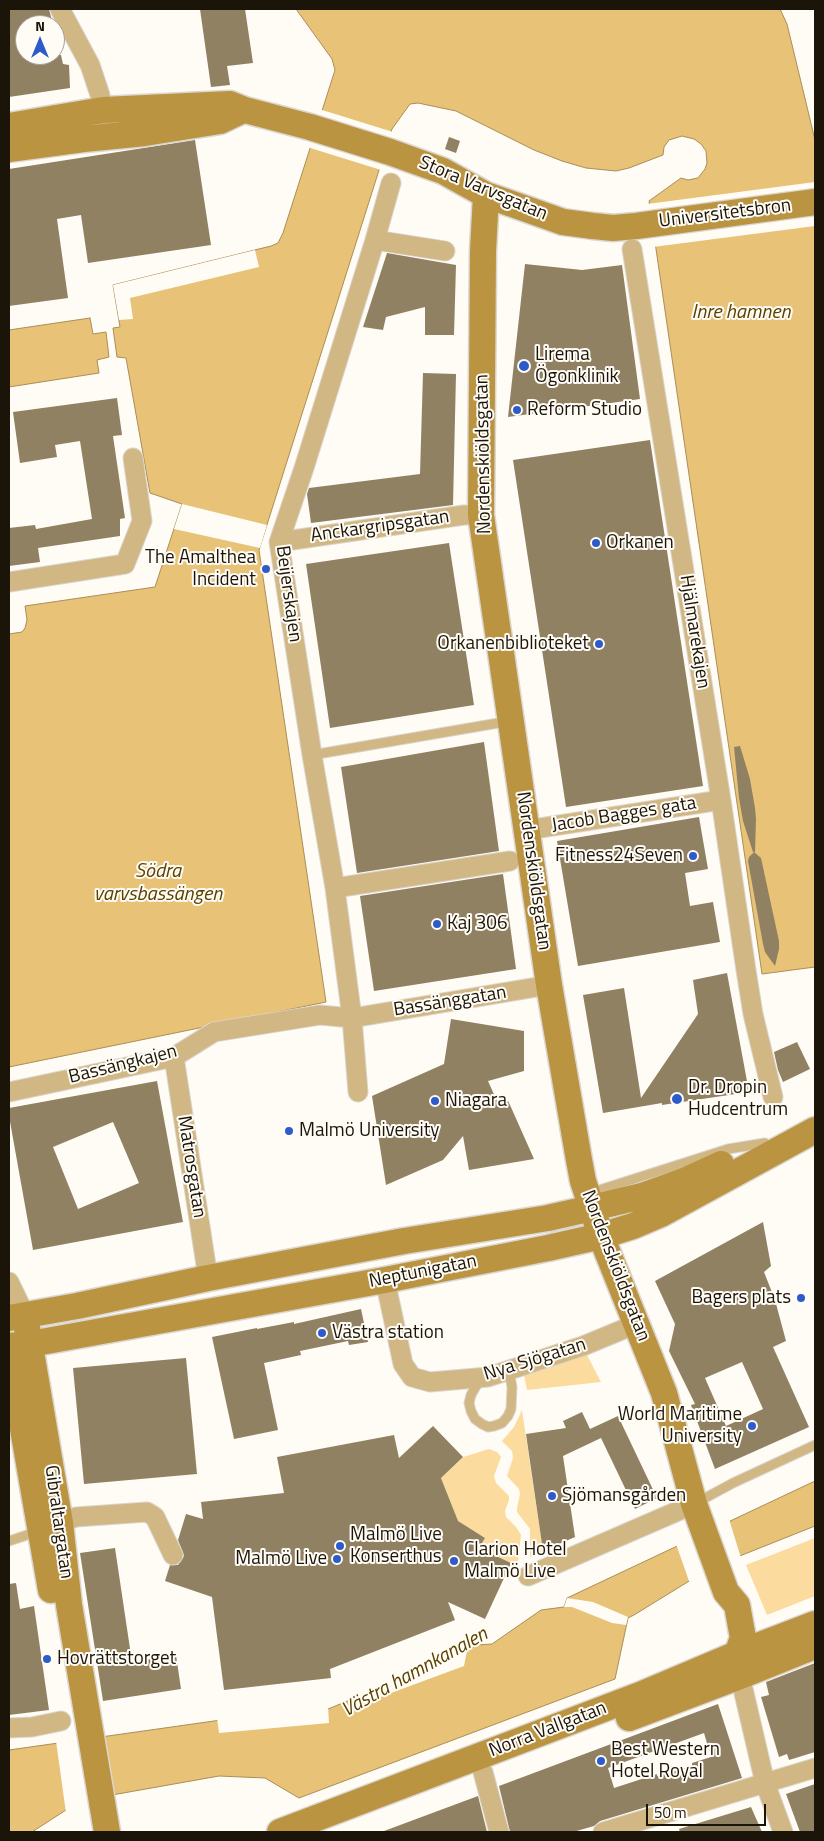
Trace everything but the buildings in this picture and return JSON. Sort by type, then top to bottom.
[{"type":"street","points":[[60,9],[90,65],[100,95],[106,136]]},
{"type":"street","points":[[9,126],[103,110],[230,104],[244,110]]},
{"type":"street","points":[[9,149],[106,136],[145,133],[220,120],[244,110]]},
{"type":"street","name":"Stora Varvsgatan","points":[[244,110],[310,127],[390,152],[443,171],[486,194],[563,222],[638,233]]},
{"type":"street","name":"Beijerskajen","points":[[358,1092],[352,1018],[335,888],[279,542],[376,240],[391,183]]},
{"type":"street","name":"Nordenskiöldsgatan","points":[[486,194],[483,251],[481,515],[549,985],[579,1160],[583,1201],[600,1236],[664,1393],[703,1508],[726,1592],[721,1611],[723,1625],[739,1665]]},
{"type":"street","name":"Universitetsbron","points":[[638,233],[815,202]]},
{"type":"street","name":"Hjälmarekajen","points":[[638,233],[720,800],[754,1014],[773,1097]]},
{"type":"street","points":[[376,240],[445,251]]},
{"type":"street","points":[[9,582],[125,564],[142,521],[133,458]]},
{"type":"street","name":"Anckargripsgatan","points":[[279,542],[464,515],[481,515]]},
{"type":"street","name":"Jacob Bagges gata","points":[[527,830],[720,800]]},
{"type":"street","points":[[335,888],[510,861]]},
{"type":"street","name":"Bassänggatan","points":[[352,1018],[549,985]]},
{"type":"street","name":"Bassängkajen","points":[[9,1092],[174,1057],[214,1032],[320,1015],[352,1018]]},
{"type":"street","name":"Matrosgatan","points":[[174,1057],[208,1278]]},
{"type":"street","name":"Neptunigatan","points":[[17,1316],[78,1306],[208,1278],[404,1241],[551,1217],[583,1201],[626,1201],[708,1171],[815,1116]]},
{"type":"street","name":"Neptunigatan","points":[[16,1346],[385,1280],[600,1236],[633,1226],[660,1214],[815,1130]]},
{"type":"street","name":"Nya Sjögatan","points":[[385,1280],[403,1364],[412,1377],[430,1382],[488,1377],[583,1346],[636,1324]]},
{"type":"street","points":[[9,1282],[17,1316]]},
{"type":"street","name":"Gibraltargatan","points":[[17,1316],[16,1346],[51,1526],[75,1728],[98,1824]]},
{"type":"street","points":[[528,1576],[703,1508]]},
{"type":"street","points":[[51,1526],[76,1517],[147,1512],[155,1517],[173,1555]]},
{"type":"street","name":"Norra Vallgatan","points":[[325,1832],[483,1772],[739,1665],[815,1624]]},
{"type":"street","name":"Norra Vallgatan","points":[[280,1832],[640,1695],[739,1665],[815,1646]]},
{"type":"street","points":[[739,1665],[764,1784],[783,1832]]},
{"type":"street","points":[[9,1728],[32,1726],[75,1728]]},
{"type":"street","points":[[603,1832],[815,1768]]},
{"type":"street","points":[[483,1772],[499,1832]]},
{"type":"lane","points":[[312,755],[510,721]]},
{"type":"lane","points":[[488,1377],[476,1386],[470,1403],[475,1418],[488,1427],[502,1423],[511,1409],[512,1387],[509,1371]]},
{"type":"lane","points":[[703,1508],[815,1445]]},
{"type":"lane","points":[[9,1541],[51,1526]]},
{"type":"shaded area","points":[[586,1353],[601,1382],[527,1390],[524,1375]]},
{"type":"shaded area","points":[[522,1410],[543,1551],[530,1557],[530,1529],[517,1512],[519,1489],[507,1476],[513,1458],[512,1451],[502,1441],[514,1427]]},
{"type":"shaded area","points":[[489,1449],[497,1452],[501,1457],[494,1476],[496,1483],[509,1496],[505,1511],[506,1517],[521,1535],[518,1561],[511,1563],[479,1548],[485,1538],[449,1516],[455,1514],[441,1478],[463,1457]]},
{"type":"shaded area","points":[[815,1538],[815,1596],[767,1615],[746,1565]]},
{"type":"water","points":[[296,9],[780,9],[787,24],[815,140],[815,967],[762,974],[649,201],[681,178],[688,180],[698,178],[707,163],[706,151],[694,139],[682,136],[669,140],[664,147],[663,155],[629,168],[616,171],[586,168],[534,150],[456,111],[418,103],[410,104],[392,129],[259,550],[326,1002],[9,1067],[9,634],[22,632],[25,628],[27,620],[25,606],[155,587],[182,504],[150,493],[126,358],[117,357],[113,328],[120,327],[113,285],[278,243],[283,233],[335,70],[332,59]]},
{"type":"water","points":[[90,318],[93,334],[106,332],[109,357],[97,360],[99,373],[9,387],[9,330]]},
{"type":"water","points":[[815,1481],[815,1526],[712,1567],[628,1618],[615,1679],[299,1798],[265,1778],[219,1776],[112,1795],[66,1810],[32,1832],[9,1832],[9,1750],[221,1720],[222,1724],[328,1709],[458,1656],[477,1645],[492,1644],[541,1610],[564,1607],[567,1598]]},
{"type":"pier","points":[[319,109],[393,132],[381,170],[307,147]]},
{"type":"pier","points":[[815,182],[815,226],[653,247],[647,204]]},
{"type":"pier","points":[[255,250],[259,267],[130,298],[133,319],[119,320],[113,285]]},
{"type":"pier","points":[[182,504],[267,525],[260,548],[174,529]]},
{"type":"pier","points":[[729,1519],[741,1558],[713,1569],[690,1584],[676,1544]]},
{"type":"pier","points":[[567,1598],[593,1602],[628,1617],[626,1625],[612,1623],[572,1607],[564,1607]]},
{"type":"pier","points":[[465,1649],[467,1651],[464,1666],[356,1706],[352,1697]]},
{"type":"pier","points":[[328,1706],[329,1723],[219,1733],[217,1718],[222,1718],[223,1721]]},
{"type":"pier","points":[[101,1734],[111,1798],[66,1813],[56,1741]]},
{"type":"place","name":"Lirema Ögonklinik","points":[[524,366]]},
{"type":"place","name":"Reform Studio","points":[[517,410]]},
{"type":"place","name":"Orkanen","points":[[596,543]]},
{"type":"place","name":"The Amalthea Incident","points":[[266,569]]},
{"type":"place","name":"Orkanenbiblioteket","points":[[599,644]]},
{"type":"place","name":"Fitness24Seven","points":[[693,856]]},
{"type":"place","name":"Kaj 306","points":[[437,924]]},
{"type":"place","name":"Dr. Dropin Hudcentrum","points":[[677,1099]]},
{"type":"place","name":"Niagara","points":[[435,1101]]},
{"type":"place","name":"Malmö University","points":[[289,1131]]},
{"type":"place","name":"Bagers plats","points":[[801,1298]]},
{"type":"place","name":"Västra station","points":[[322,1333]]},
{"type":"place","name":"World Maritime University","points":[[752,1426]]},
{"type":"place","name":"Sjömansgården","points":[[552,1496]]},
{"type":"place","name":"Malmö Live Konserthus","points":[[340,1546]]},
{"type":"place","name":"Malmö Live","points":[[337,1559]]},
{"type":"place","name":"Clarion Hotel Malmö Live","points":[[454,1561]]},
{"type":"place","name":"Hovrättstorget","points":[[47,1659]]},
{"type":"place","name":"Best Western Hotel Royal","points":[[601,1761]]},
{"type":"water label","name":"Inre hamnen","points":[[741,313]]},
{"type":"water label","name":"Södra varvsbassängen","points":[[158,884]]},
{"type":"water label","name":"Västra hamnkanalen","points":[[415,1673]]}]
